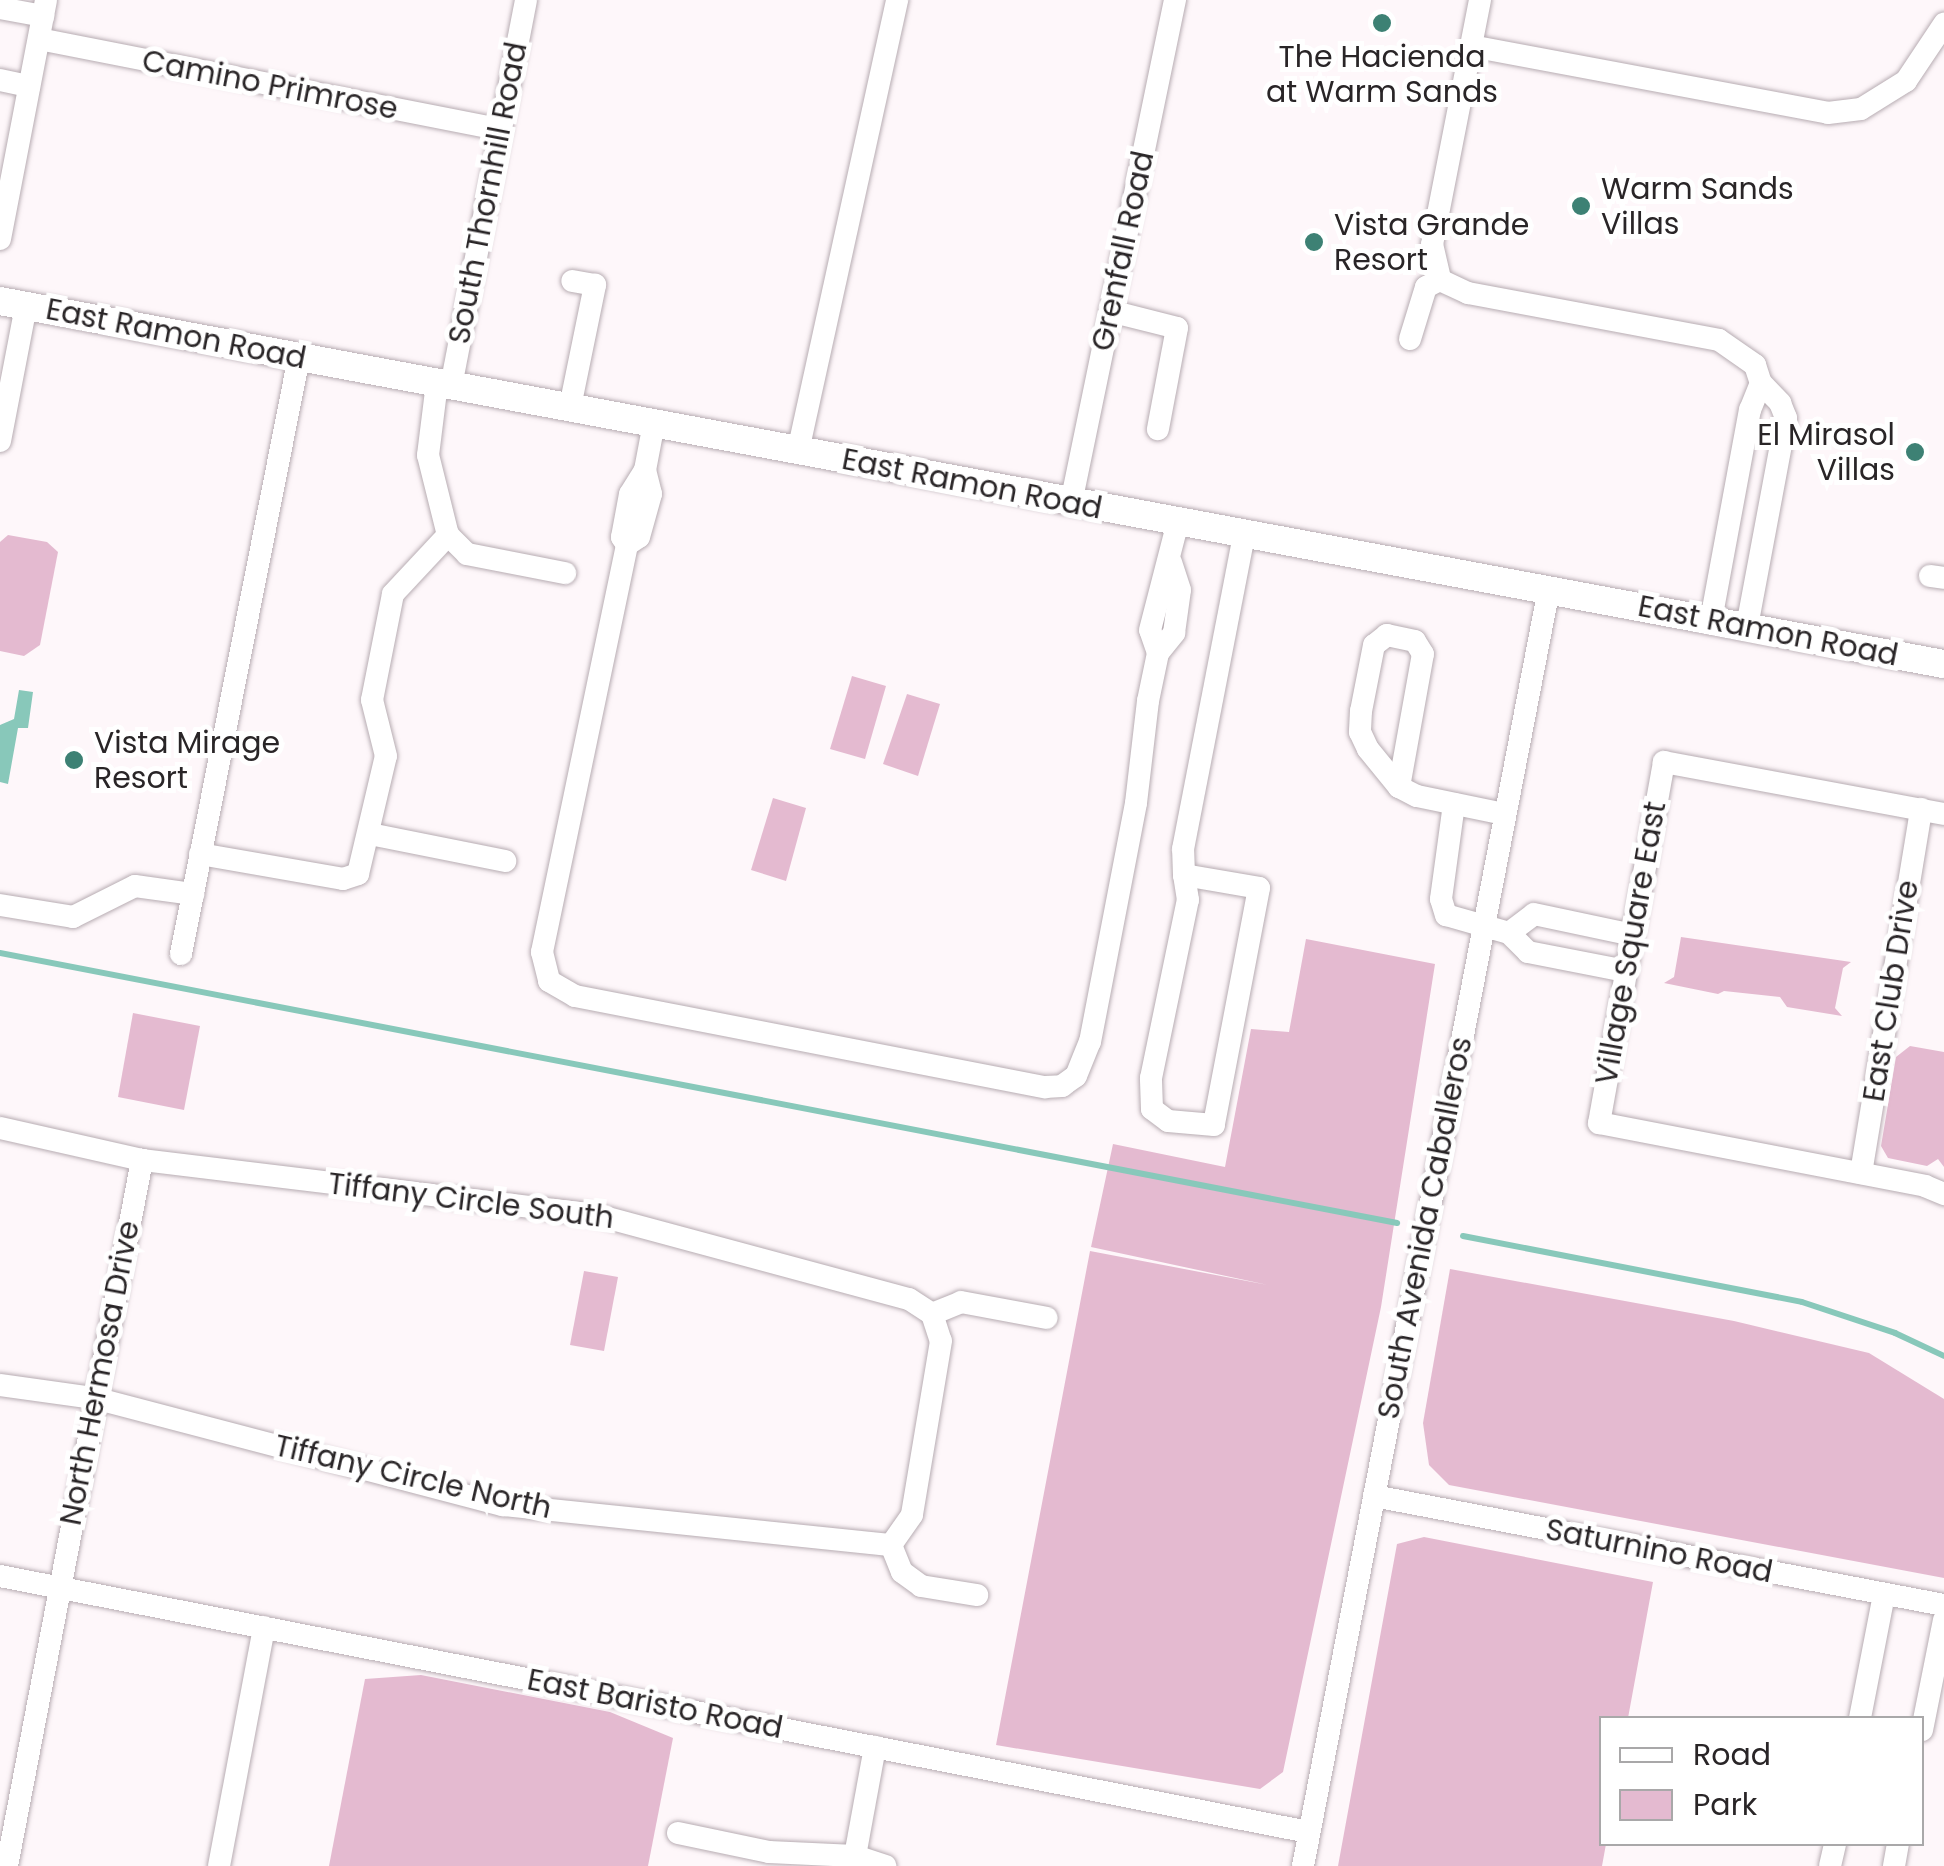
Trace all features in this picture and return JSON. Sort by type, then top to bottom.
[{"type":"main road","name":"East Ramon Road","points":[[13,304],[1944,664]]},
{"type":"street","name":"South Thornhill Road","points":[[448,535],[428,456],[526,0]]},
{"type":"street","points":[[798,451],[898,0]]},
{"type":"street","name":"Grenfall Road","points":[[1071,502],[1175,0]]},
{"type":"street","points":[[1440,280],[1432,244],[1480,0]]},
{"type":"street","name":"Camino Primrose","points":[[0,8],[501,130]]},
{"type":"street","points":[[0,239],[8,153],[30,86],[43,18]]},
{"type":"street","points":[[1470,46],[1828,112],[1861,108],[1906,80],[1944,24]]},
{"type":"street","points":[[0,80],[30,86]]},
{"type":"street","points":[[1410,339],[1426,288],[1440,280]]},
{"type":"street","points":[[1440,280],[1468,293],[1719,340],[1755,365],[1761,383],[1780,403],[1786,418],[1747,627]]},
{"type":"street","points":[[570,407],[594,285],[572,281]]},
{"type":"street","points":[[0,442],[13,304]]},
{"type":"street","points":[[1110,311],[1177,328],[1158,429]]},
{"type":"street","points":[[181,954],[299,358]]},
{"type":"street","points":[[1711,620],[1750,410],[1761,383]]},
{"type":"street","points":[[654,423],[646,470],[630,494],[622,538],[627,545],[542,952],[549,980],[575,996],[1045,1087],[1062,1086],[1076,1076],[1090,1042],[1136,803],[1158,653],[1150,630],[1178,522]]},
{"type":"street","points":[[1184,876],[1258,888],[1214,1125],[1168,1121],[1152,1108],[1152,1078],[1188,900],[1184,876],[1183,849],[1244,534]]},
{"type":"street","points":[[200,854],[351,879],[364,861],[386,756],[372,700],[393,594],[448,535],[467,554],[565,573]]},
{"type":"street","name":"South Avenida Caballeros","points":[[1303,1866],[1549,589]]},
{"type":"street","points":[[1399,788],[1422,645],[1386,635],[1378,638],[1367,678],[1360,732],[1368,749],[1399,788],[1416,796],[1504,814]]},
{"type":"street","name":"Village Square East","points":[[1861,1173],[1599,1123],[1664,762],[1933,812]]},
{"type":"street","points":[[1454,804],[1440,899],[1446,915],[1509,932],[1528,952],[1626,971]]},
{"type":"street","name":"East Club Drive","points":[[1861,1173],[1933,812]]},
{"type":"street","points":[[370,834],[506,861]]},
{"type":"street","points":[[0,905],[73,917],[134,886],[193,894]]},
{"type":"street","points":[[1509,932],[1534,914],[1633,934]]},
{"type":"street","name":"Tiffany Circle South","points":[[0,1128],[142,1160],[597,1214],[909,1299],[932,1314]]},
{"type":"street","name":"North Hermosa Drive","points":[[8,1866],[58,1586],[142,1160]]},
{"type":"street","points":[[1861,1173],[1944,1194]]},
{"type":"street","points":[[977,1595],[921,1586],[902,1572],[892,1544],[912,1515],[929,1432],[941,1341],[932,1314],[961,1302],[1047,1318]]},
{"type":"street","name":"Tiffany Circle North","points":[[0,1384],[94,1398],[503,1505],[892,1544]]},
{"type":"street","name":"Saturnino Road","points":[[1374,1496],[1944,1605]]},
{"type":"street","name":"East Baristo Road","points":[[0,1576],[1309,1832]]},
{"type":"street","points":[[1860,1716],[1884,1594]]},
{"type":"street","points":[[1924,1720],[1944,1620]]},
{"type":"street","points":[[219,1866],[264,1627]]},
{"type":"street","points":[[855,1856],[875,1747]]},
{"type":"street","points":[[678,1833],[768,1859],[855,1856],[885,1866]]},
{"type":"green space","points":[[8,535],[47,542],[58,552],[40,645],[24,656],[0,651],[0,542]]},
{"type":"green space","points":[[852,676],[886,686],[865,759],[830,749]]},
{"type":"green space","points":[[907,694],[940,704],[918,776],[883,764]]},
{"type":"green space","points":[[773,798],[806,808],[786,881],[751,870]]},
{"type":"green space","points":[[1681,937],[1851,962],[1843,968],[1835,1008],[1842,1016],[1787,1007],[1780,997],[1724,991],[1718,994],[1664,983],[1674,977]]},
{"type":"green space","points":[[1306,939],[1435,964],[1381,1307],[1283,1772],[1260,1789],[996,1745],[1090,1251],[1268,1285],[1091,1247],[1113,1144],[1225,1167],[1251,1029],[1289,1032]]},
{"type":"green space","points":[[133,1013],[200,1026],[184,1110],[118,1097]]},
{"type":"green space","points":[[1910,1046],[1944,1052],[1944,1167],[1938,1159],[1927,1166],[1888,1158],[1881,1146],[1896,1057]]},
{"type":"green space","points":[[1450,1269],[1734,1321],[1869,1353],[1944,1399],[1944,1578],[1449,1485],[1429,1465],[1423,1423]]},
{"type":"green space","points":[[584,1271],[618,1277],[604,1351],[570,1345]]},
{"type":"green space","points":[[1424,1537],[1653,1582],[1628,1716],[1599,1716],[1599,1846],[1606,1846],[1602,1866],[1338,1866],[1397,1544]]},
{"type":"green space","points":[[421,1675],[610,1712],[673,1738],[648,1866],[329,1866],[365,1679]]},
{"type":"shaded area","points":[[19,690],[33,692],[28,728],[18,728],[8,784],[0,782],[0,725],[14,719]]},
{"type":"waterway","points":[[0,953],[1397,1223]]},
{"type":"waterway","points":[[1463,1236],[1802,1302],[1895,1333],[1944,1356]]},
{"type":"place","name":"The Hacienda at Warm Sands","points":[[1382,23]]},
{"type":"place","name":"Warm Sands Villas","points":[[1581,206]]},
{"type":"place","name":"Vista Grande Resort","points":[[1314,242]]},
{"type":"place","name":"El Mirasol Villas","points":[[1915,452]]},
{"type":"place","name":"Vista Mirage Resort","points":[[74,760]]}]
